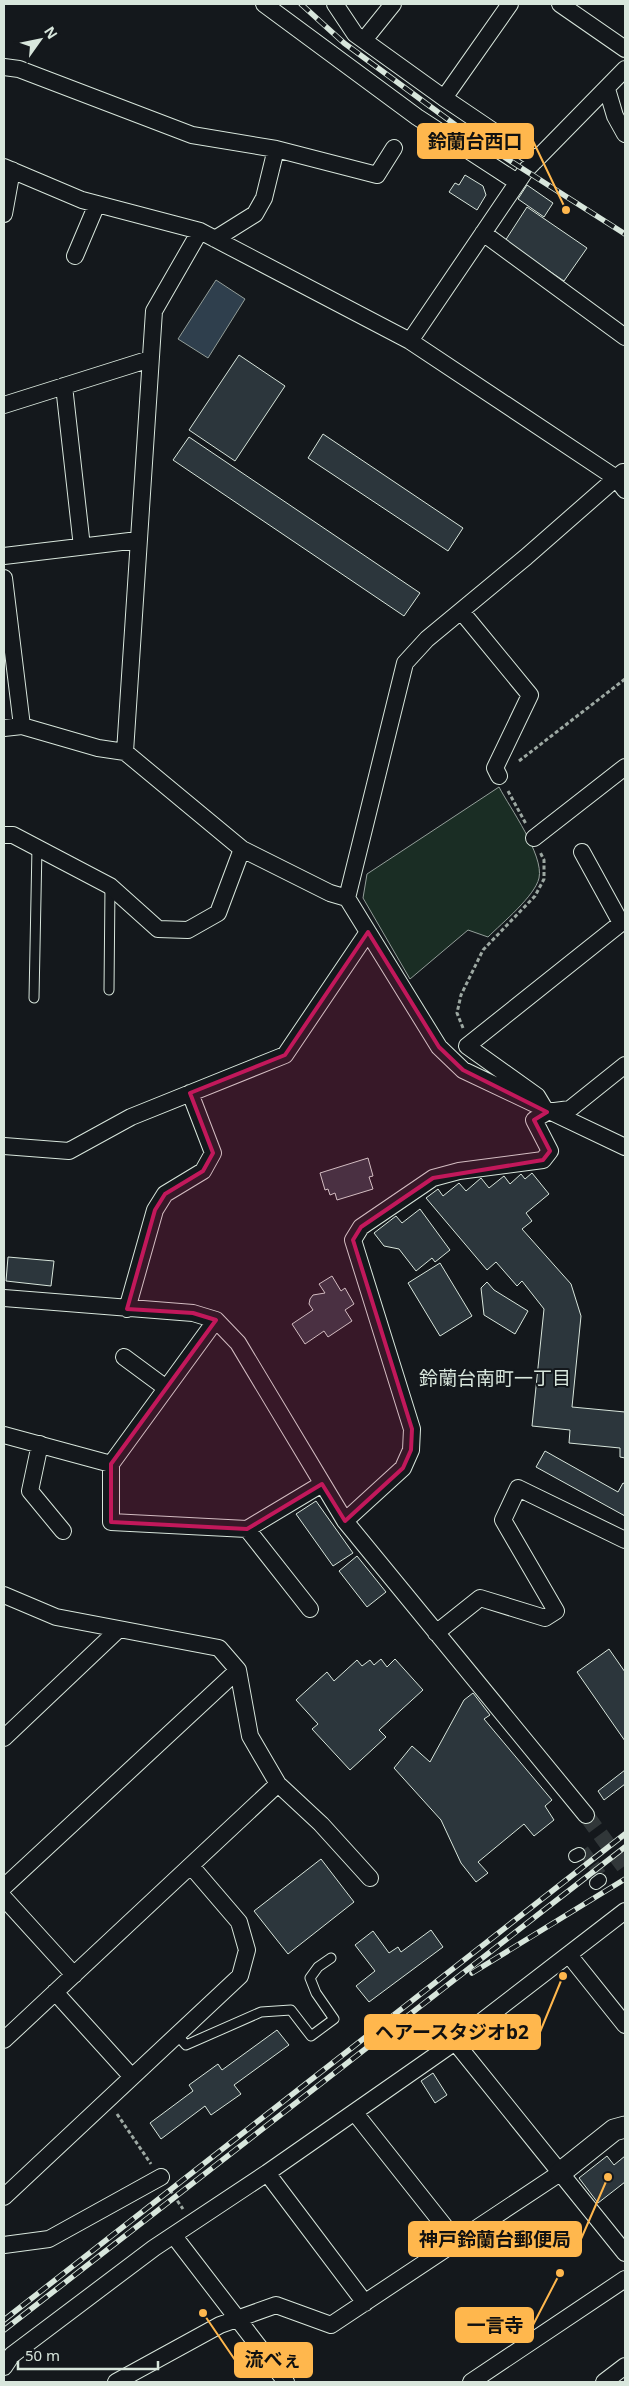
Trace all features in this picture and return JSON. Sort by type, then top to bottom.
[{"type":"street","points":[[264,4],[417,116],[517,182]]},
{"type":"street","points":[[335,4],[356,34],[444,98],[536,160]]},
{"type":"street","points":[[364,40],[393,4]]},
{"type":"street","points":[[444,98],[510,4]]},
{"type":"street","points":[[560,4],[625,49]]},
{"type":"street","points":[[4,67],[19,68],[192,135],[276,149],[377,175],[394,148]]},
{"type":"street","points":[[410,341],[517,182],[625,68]]},
{"type":"street","points":[[606,89],[615,116],[625,134]]},
{"type":"street","points":[[125,752],[154,311],[208,235],[255,214],[264,198],[276,149]]},
{"type":"street","points":[[4,214],[8,169],[97,204],[208,235],[410,341],[622,480],[427,639],[404,662],[347,898]]},
{"type":"street","points":[[75,256],[97,204]]},
{"type":"street","points":[[483,232],[625,338]]},
{"type":"street","points":[[4,405],[150,360]]},
{"type":"street","points":[[64,386],[82,546]]},
{"type":"street","points":[[4,556],[138,540]]},
{"type":"street","points":[[4,578],[22,726]]},
{"type":"street","points":[[461,611],[530,696],[495,768],[500,776]]},
{"type":"street","points":[[4,728],[22,726],[98,748],[125,752],[242,848],[330,893],[347,898],[439,1047],[463,1070],[547,1112],[625,1147]]},
{"type":"street","points":[[534,838],[625,767]]},
{"type":"street","points":[[4,835],[13,835],[110,886],[158,929],[188,930],[218,912],[242,848]]},
{"type":"street","points":[[547,1112],[537,1096],[467,1046],[623,922],[582,852]]},
{"type":"street","points":[[4,1146],[69,1151],[130,1118],[285,1055],[368,932]]},
{"type":"street","points":[[345,1521],[403,1468],[411,1450],[412,1429],[353,1240],[361,1227],[433,1178],[459,1171],[543,1160],[550,1151],[534,1120],[547,1112],[570,1109],[625,1064]]},
{"type":"street","points":[[127,1308],[155,1210],[165,1194],[203,1171],[213,1153],[190,1093]]},
{"type":"street","points":[[4,1298],[193,1313],[216,1320],[238,1343],[345,1521],[586,1816]]},
{"type":"street","points":[[216,1320],[111,1464],[110,1522],[247,1529],[322,1484]]},
{"type":"street","points":[[124,1357],[166,1388]]},
{"type":"street","points":[[4,1435],[111,1464]]},
{"type":"street","points":[[40,1444],[30,1491],[63,1531]]},
{"type":"street","points":[[436,1633],[480,1598],[545,1618],[556,1611],[503,1520],[518,1488],[625,1540]]},
{"type":"street","points":[[247,1529],[310,1609]]},
{"type":"street","points":[[4,1595],[56,1617],[219,1648],[238,1670],[250,1736],[278,1784],[321,1824],[370,1878]]},
{"type":"street","points":[[4,1738],[118,1630]]},
{"type":"street","points":[[4,1887],[238,1670]]},
{"type":"street","points":[[4,2040],[278,1784]]},
{"type":"street","points":[[4,2197],[240,1976],[247,1950],[239,1922],[191,1866]]},
{"type":"street","points":[[4,1898],[74,1974]]},
{"type":"street","points":[[4,2367],[12,2355],[154,2248],[355,2113],[455,2042],[625,1912]]},
{"type":"street","points":[[569,1955],[625,2025]]},
{"type":"street","points":[[55,1992],[132,2077]]},
{"type":"street","points":[[455,2042],[625,2253]]},
{"type":"street","points":[[355,2113],[457,2242]]},
{"type":"street","points":[[116,2382],[220,2325],[276,2305],[331,2325],[560,2173],[614,2130],[625,2127]]},
{"type":"street","points":[[267,2173],[365,2303]]},
{"type":"street","points":[[4,2245],[49,2239],[160,2177]]},
{"type":"street","points":[[174,2236],[236,2320],[286,2382]]},
{"type":"street","points":[[471,2382],[625,2279]]},
{"type":"street","points":[[604,2382],[625,2366]]},
{"type":"lane","points":[[34,998],[37,847]]},
{"type":"lane","points":[[109,990],[110,886]]},
{"type":"lane","points":[[177,2035],[186,2045],[261,2012],[291,2010],[311,2036],[334,2019],[316,1993],[310,1978],[318,1967],[331,1958]]},
{"type":"path","points":[[467,1046],[458,1014],[461,995],[483,950],[535,896],[544,879],[544,860],[500,776],[625,679]]},
{"type":"path","points":[[128,2131],[188,2215]]},
{"type":"highlighted area","points":[[368,932],[439,1047],[463,1070],[547,1112],[534,1120],[550,1151],[543,1160],[433,1178],[361,1227],[353,1240],[412,1429],[411,1450],[403,1468],[345,1521],[322,1484],[247,1529],[111,1522],[111,1464],[216,1320],[193,1313],[127,1309],[155,1210],[165,1194],[203,1171],[213,1153],[190,1093],[285,1055]]},
{"type":"green space","points":[[499,787],[525,832],[536,857],[539,878],[536,885],[525,901],[488,937],[468,930],[410,979],[363,898],[367,874]]},
{"type":"water","points":[[216,280],[245,299],[208,358],[178,339]]},
{"type":"building","points":[[465,175],[483,186],[486,195],[477,210],[449,192],[455,183],[459,185]]},
{"type":"building","points":[[527,185],[553,203],[544,217],[518,199]]},
{"type":"building","points":[[527,207],[587,248],[564,281],[505,241]]},
{"type":"building","points":[[239,355],[285,386],[235,461],[189,430]]},
{"type":"building","points":[[323,434],[463,528],[448,551],[308,458]]},
{"type":"building","points":[[189,437],[420,593],[404,616],[173,460]]},
{"type":"building","points":[[368,1158],[373,1176],[369,1177],[373,1189],[337,1200],[335,1193],[330,1195],[328,1189],[325,1190],[320,1173]]},
{"type":"building","points":[[532,1173],[549,1194],[526,1213],[532,1221],[522,1229],[571,1284],[581,1316],[572,1407],[625,1412],[625,1458],[620,1457],[620,1448],[569,1443],[570,1430],[532,1426],[544,1309],[522,1281],[517,1286],[496,1262],[487,1270],[426,1198],[438,1189],[443,1196],[459,1183],[466,1191],[481,1178],[489,1188],[504,1176],[510,1184],[521,1174],[525,1179]]},
{"type":"building","points":[[420,1209],[450,1250],[435,1262],[432,1258],[416,1271],[399,1249],[384,1246],[374,1233],[396,1216],[402,1223]]},
{"type":"building","points":[[8,1257],[54,1261],[51,1286],[6,1281]]},
{"type":"building","points":[[440,1263],[472,1316],[440,1336],[408,1283]]},
{"type":"building","points":[[332,1276],[341,1291],[345,1288],[354,1304],[345,1310],[352,1321],[328,1337],[324,1331],[305,1344],[292,1324],[313,1310],[309,1304],[310,1299],[313,1295],[325,1293],[319,1284]]},
{"type":"building","points":[[487,1282],[494,1290],[528,1311],[515,1334],[484,1315],[481,1288]]},
{"type":"building","points":[[545,1451],[618,1492],[623,1483],[625,1484],[625,1516],[536,1467]]},
{"type":"building","points":[[316,1501],[353,1553],[333,1566],[296,1514]]},
{"type":"building","points":[[357,1556],[386,1592],[367,1607],[339,1571]]},
{"type":"building","points":[[609,1649],[625,1672],[625,1741],[577,1672]]},
{"type":"building","points":[[381,1659],[387,1667],[395,1659],[423,1690],[379,1730],[386,1737],[350,1770],[312,1729],[318,1724],[296,1700],[327,1672],[334,1681],[357,1660],[362,1666],[370,1660],[374,1665]]},
{"type":"building","points":[[473,1693],[490,1715],[484,1719],[552,1800],[545,1806],[554,1820],[534,1836],[524,1824],[478,1862],[488,1873],[476,1882],[461,1863],[441,1820],[394,1768],[412,1746],[430,1762],[464,1700]]},
{"type":"building","points":[[625,1770],[625,1784],[604,1800],[598,1791]]},
{"type":"building","points":[[321,1859],[354,1902],[288,1954],[254,1911]]},
{"type":"building","points":[[431,1930],[443,1947],[369,2002],[356,1986],[375,1971],[355,1945],[373,1931],[389,1953],[398,1947],[401,1952]]},
{"type":"building","points":[[277,2030],[289,2045],[234,2085],[241,2094],[211,2115],[205,2106],[161,2139],[150,2123],[193,2091],[189,2085],[218,2064],[222,2070]]},
{"type":"building","points":[[433,2073],[447,2095],[435,2103],[421,2081]]},
{"type":"building","points":[[607,2156],[614,2165],[625,2156],[625,2182],[598,2203],[579,2178]]},
{"type":"tunnel","points":[[586,1815],[625,1868]]},
{"type":"tunnel","points":[[583,1850],[603,1878],[596,1883]]},
{"type":"railway","points":[[301,4],[344,43],[465,132],[625,234]]},
{"type":"railway","points":[[4,2320],[625,1834]]},
{"type":"railway","points":[[4,2330],[625,1847]]},
{"type":"railway","points":[[472,1973],[625,1879]]},
{"type":"place","name":"鈴蘭台西口","points":[[566,210]]},
{"type":"place","name":"ヘアースタジオb2","points":[[563,1976]]},
{"type":"place","name":"神戸鈴蘭台郵便局","points":[[608,2177]]},
{"type":"place","name":"一言寺","points":[[560,2273]]},
{"type":"place","name":"流べぇ","points":[[203,2313]]},
{"type":"district","name":"鈴蘭台南町一丁目","points":[[495,1378]]}]
